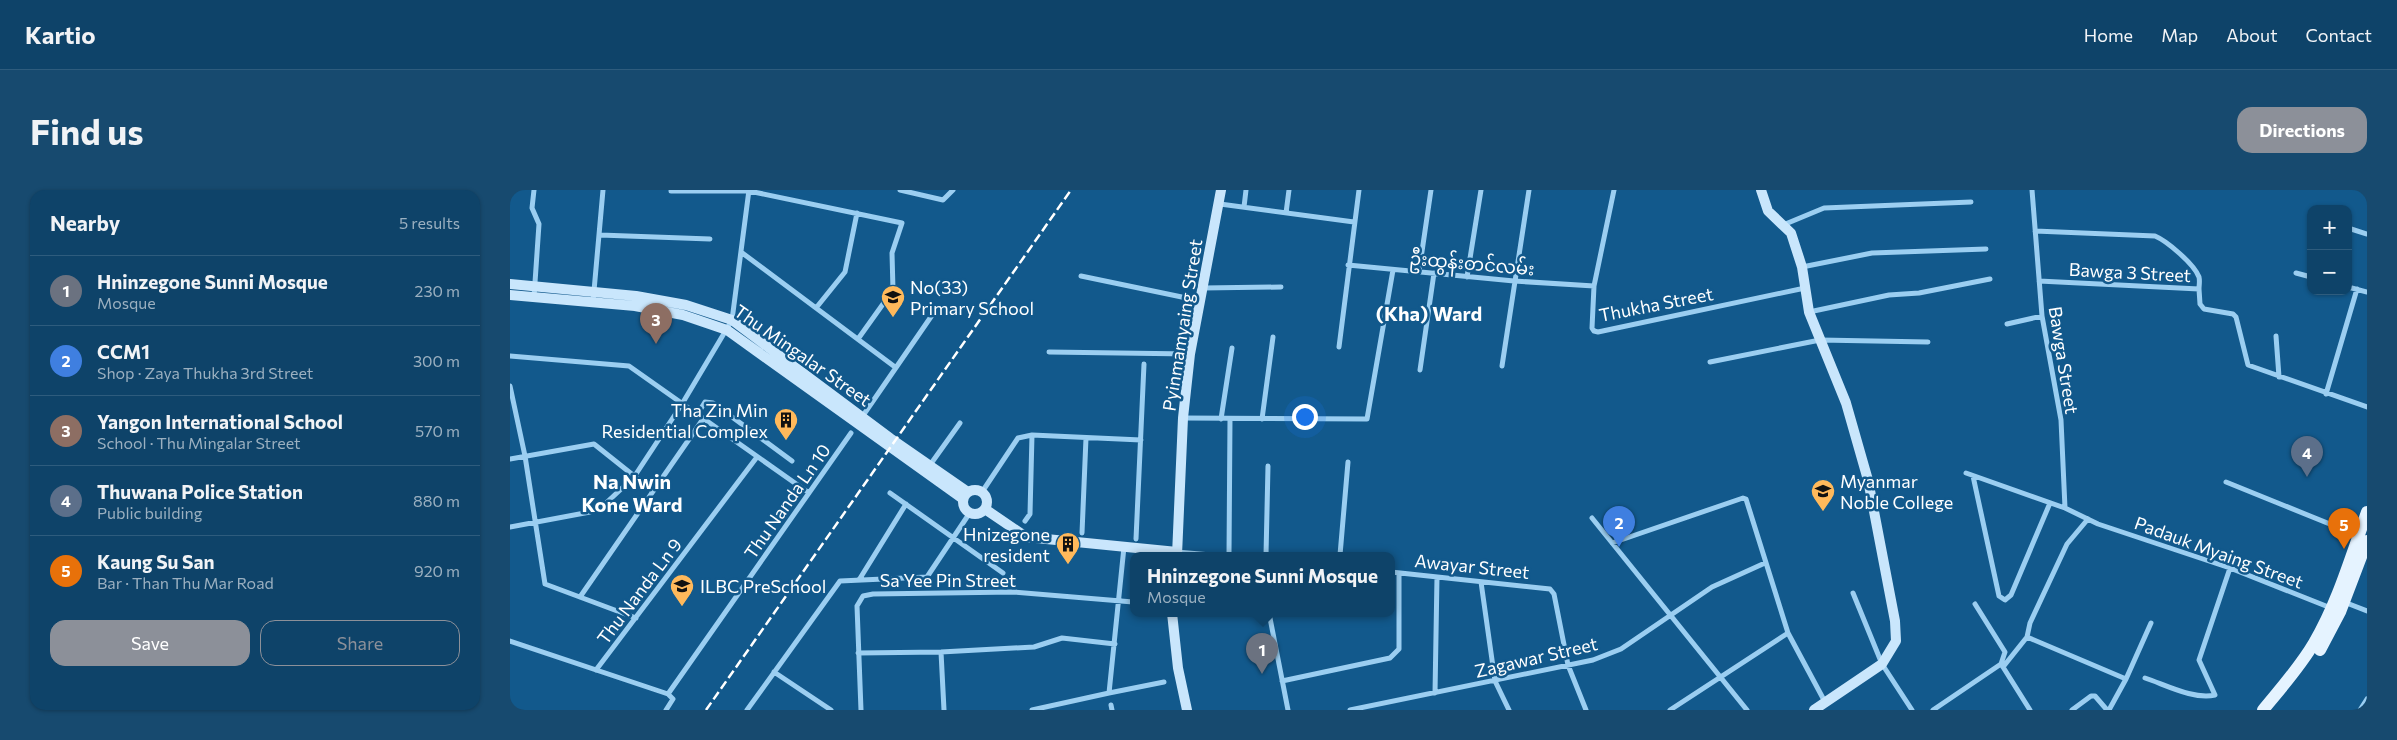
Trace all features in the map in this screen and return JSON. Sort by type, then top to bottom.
[{"type":"main road","points":[[2274,710],[2310,665],[2338,605],[2364,538],[2367,512]]},
{"type":"main road","points":[[2263,710],[2303,660],[2338,605]]},
{"type":"street","points":[[534,190],[532,208],[539,224],[535,292]]},
{"type":"street","points":[[594,297],[602,190]]},
{"type":"street","points":[[510,527],[590,512],[605,504],[634,476],[682,404],[732,320],[749,190]]},
{"type":"street","points":[[671,191],[749,190],[900,221],[903,225],[892,253],[893,290],[858,339]]},
{"type":"street","points":[[900,190],[943,200],[953,190]]},
{"type":"street","name":"Pyinmamyaing Street","points":[[1177,552],[1183,418],[1190,354],[1220,204],[1221,190]]},
{"type":"street","points":[[1244,207],[1246,190]]},
{"type":"street","points":[[1286,213],[1289,190]]},
{"type":"street","points":[[1338,347],[1359,190]]},
{"type":"street","points":[[1418,272],[1431,190]]},
{"type":"street","points":[[1467,277],[1481,190]]},
{"type":"street","points":[[1502,366],[1529,190]]},
{"type":"street","name":"Thukha Street","points":[[1614,190],[1594,286],[1592,328],[1598,332],[1806,288]]},
{"type":"street","points":[[1761,190],[1768,211],[1791,232],[1802,266],[1809,312],[1846,403],[1870,486],[1895,621],[1896,641],[1882,664],[1814,710]]},
{"type":"street","name":"Bawga Street","points":[[2032,190],[2042,316],[2061,420],[2065,508]]},
{"type":"street","points":[[1783,225],[1824,208],[1971,202]]},
{"type":"street","points":[[1220,204],[1354,222]]},
{"type":"street","points":[[816,308],[845,272],[857,213]]},
{"type":"street","points":[[2352,229],[2367,234]]},
{"type":"street","points":[[2036,230],[2155,236],[2164,240],[2194,270],[2199,278],[2199,289]]},
{"type":"street","points":[[600,235],[710,240]]},
{"type":"street","points":[[1802,266],[1872,253],[1986,249]]},
{"type":"street","points":[[741,252],[896,367]]},
{"type":"street","name":"ဦးထွန်းတင်လမ်း","points":[[1348,265],[1467,277],[1594,286]]},
{"type":"street","points":[[1183,418],[1367,419],[1393,270]]},
{"type":"street","points":[[1420,370],[1434,273]]},
{"type":"street","points":[[2296,273],[2307,275]]},
{"type":"street","points":[[1081,276],[1201,301]]},
{"type":"street","points":[[1809,312],[1889,295],[1919,292],[1990,279]]},
{"type":"street","name":"Bawga 3 Street","points":[[2039,281],[2199,289],[2200,304],[2204,309],[2233,314],[2236,317],[2248,365],[2367,407]]},
{"type":"street","name":"Thu Mingalar Street","points":[[510,284],[535,292]]},
{"type":"street","points":[[1203,288],[1281,287]]},
{"type":"street","points":[[2352,287],[2367,292]]},
{"type":"street","points":[[2326,394],[2357,289]]},
{"type":"street","name":"Thu Mingalar Street","points":[[510,295],[535,292],[636,301],[732,320],[857,425],[929,465],[965,496]]},
{"type":"street","name":"Thu Mingalar Street","points":[[669,307],[727,330],[857,425],[965,496]]},
{"type":"street","name":"Thu Nanda Ln 10","points":[[668,694],[937,308]]},
{"type":"street","points":[[2007,324],[2042,316]]},
{"type":"street","points":[[2276,336],[2279,377]]},
{"type":"street","points":[[1262,418],[1273,337]]},
{"type":"street","points":[[1710,362],[1820,340],[1928,342]]},
{"type":"street","points":[[1221,419],[1232,348]]},
{"type":"street","points":[[1049,352],[1190,354]]},
{"type":"street","points":[[510,356],[629,366],[809,493]]},
{"type":"street","points":[[1136,539],[1144,364]]},
{"type":"street","points":[[510,386],[525,456],[545,584],[636,618]]},
{"type":"street","points":[[697,415],[706,402],[713,403],[792,461]]},
{"type":"street","points":[[580,597],[703,419]]},
{"type":"street","points":[[1229,552],[1230,419]]},
{"type":"street","points":[[929,465],[960,423]]},
{"type":"street","points":[[982,492],[1018,438],[1032,436],[1141,440]]},
{"type":"street","points":[[1025,521],[1030,514],[1032,436]]},
{"type":"street","points":[[1082,533],[1086,438]]},
{"type":"street","points":[[510,459],[594,444],[654,491]]},
{"type":"street","name":"Thu Nanda Ln 9","points":[[596,670],[756,457]]},
{"type":"street","points":[[1340,552],[1348,462]]},
{"type":"street","points":[[1266,552],[1268,466]]},
{"type":"street","points":[[1932,710],[2002,666],[2027,637],[2030,623],[2068,544],[2088,519],[2065,508],[1966,473]]},
{"type":"street","points":[[1973,476],[1999,596],[2005,600],[2011,595],[2050,503]]},
{"type":"street","points":[[2226,482],[2364,538]]},
{"type":"street","points":[[974,490],[982,492],[988,502],[985,509],[980,514],[969,514],[963,508],[965,496],[974,490]]},
{"type":"street","points":[[890,493],[1003,573]]},
{"type":"street","points":[[1612,543],[1746,498],[1788,633],[1825,702]]},
{"type":"street","points":[[859,580],[906,504]]},
{"type":"street","points":[[985,509],[1026,537],[1124,546],[1164,552]]},
{"type":"street","points":[[747,710],[840,581],[927,577],[969,514]]},
{"type":"street","points":[[1592,518],[1747,710]]},
{"type":"street","name":"Padauk Myaing Street","points":[[2088,519],[2338,605],[2367,611]]},
{"type":"street","points":[[1109,693],[1124,546]]},
{"type":"street","name":"Zagawar Street","points":[[1350,710],[1495,682],[1593,660],[1621,649],[1712,588],[1765,563]]},
{"type":"street","points":[[2145,678],[2182,691],[2208,697],[2215,695],[2199,660],[2230,568]]},
{"type":"street","name":"Awayar Street","points":[[1395,572],[1550,589],[1554,594],[1568,665]]},
{"type":"street","points":[[1282,681],[1390,658],[1396,655],[1398,649],[1399,573]]},
{"type":"street","points":[[1435,693],[1437,577]]},
{"type":"street","points":[[1481,582],[1495,682],[1509,710]]},
{"type":"street","name":"Sa Yee Pin Street","points":[[860,710],[857,606],[863,596],[873,594],[1014,592],[1130,602]]},
{"type":"street","points":[[1853,593],[1882,664],[1912,710]]},
{"type":"street","points":[[1975,604],[2005,652],[2002,666],[2030,710]]},
{"type":"street","points":[[1172,617],[1178,668],[1187,710]]},
{"type":"street","points":[[1269,617],[1288,710]]},
{"type":"street","points":[[2072,710],[2091,696],[2098,699],[2108,710],[2126,679],[2151,623]]},
{"type":"street","points":[[1670,710],[1788,633]]},
{"type":"street","points":[[2027,637],[2126,679]]},
{"type":"street","points":[[858,653],[941,652],[1034,647],[1062,638],[1115,644]]},
{"type":"street","points":[[510,641],[668,694],[673,699],[666,710]]},
{"type":"street","points":[[941,652],[944,710]]},
{"type":"street","points":[[1568,665],[1586,710]]},
{"type":"street","points":[[774,672],[832,710]]},
{"type":"street","points":[[1032,710],[1049,708],[1164,682]]},
{"type":"street","points":[[2360,710],[2367,698]]},
{"type":"railway","points":[[706,710],[1071,190]]},
{"type":"place","name":"No(33) Primary School","points":[[893,318]]},
{"type":"place","name":"Yangon International School","points":[[656,344]]},
{"type":"place","name":"Tha Zin Min Residential Complex","points":[[786,441]]},
{"type":"place","name":"Thuwana Police Station","points":[[2307,477]]},
{"type":"place","name":"Myanmar Noble College","points":[[1823,512]]},
{"type":"place","name":"CCM1","points":[[1619,547]]},
{"type":"place","name":"Kaung Su San","points":[[2344,549]]},
{"type":"place","name":"Hnizegone resident","points":[[1068,565]]},
{"type":"place","name":"ILBC PreSchool","points":[[682,607]]},
{"type":"place","name":"Hninzegone Sunni Mosque","points":[[1262,674]]},
{"type":"district","name":"(Kha) Ward","points":[[1429,313]]},
{"type":"district","name":"Na Nwin Kone Ward","points":[[632,492]]}]
